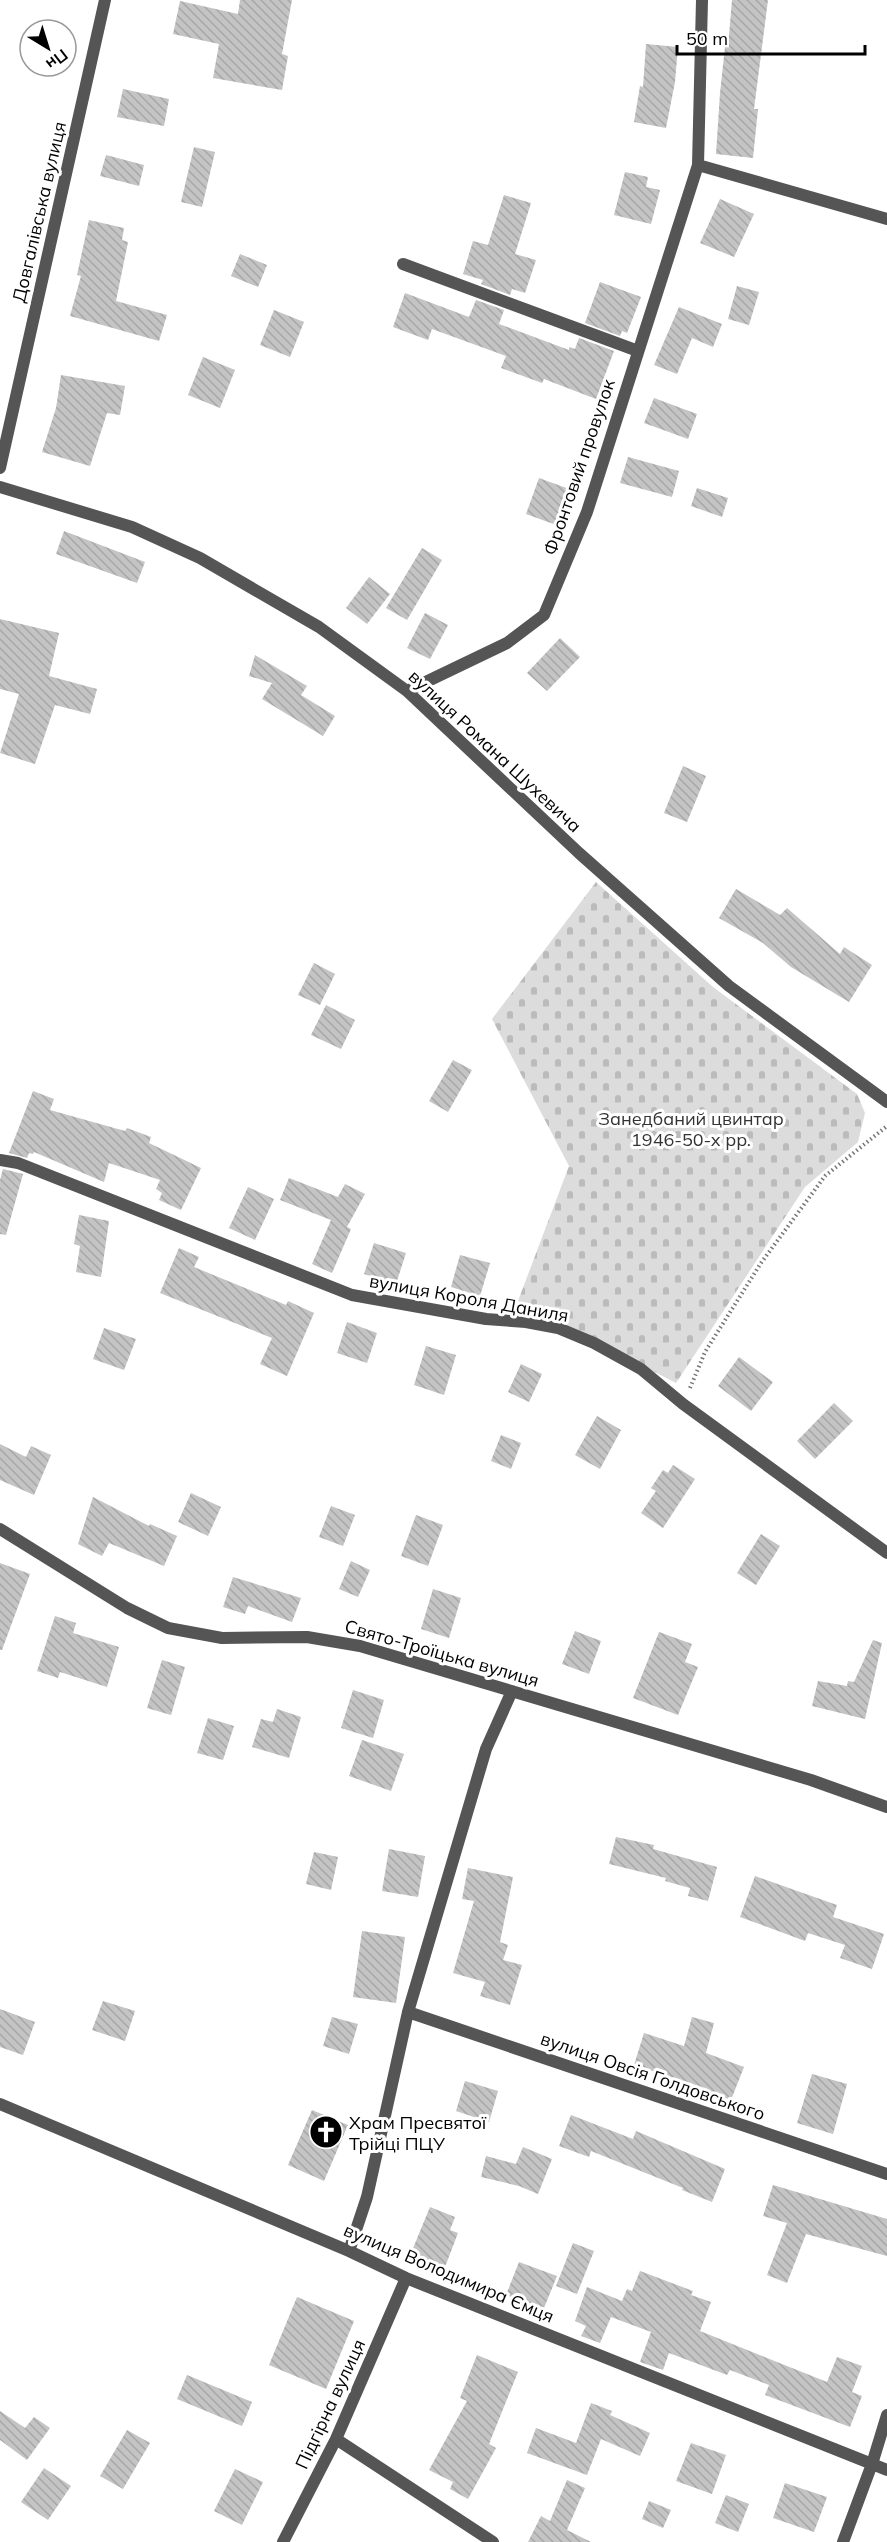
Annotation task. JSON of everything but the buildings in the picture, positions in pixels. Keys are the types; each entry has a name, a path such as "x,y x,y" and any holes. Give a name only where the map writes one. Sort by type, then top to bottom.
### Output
{"street":[{"name":"Довгалівська вулиця","path":"0,468 105,0"},
{"name":"Фронтовий провулок","path":"407,691 507,643 544,615 587,512 698,165 702,0"},
{"path":"698,165 887,219"},
{"path":"403,264 638,351"},
{"name":"вулиця Романа Шухевича","path":"0,487 132,528 200,558 318,627 407,691 579,853 729,986 887,1102"},
{"name":"вулиця Короля Даниля","path":"0,1160 18,1163 352,1295 486,1319 526,1322 558,1329 594,1343 641,1369 683,1404 887,1553"},
{"name":"Свято-Троїцька вулиця","path":"0,1529 127,1608 168,1628 222,1638 307,1637 360,1647 811,1780 887,1807"},
{"path":"349,2251 367,2197 408,2013 486,1749 512,1691"},
{"name":"вулиця Овсія Голдовського","path":"408,2013 887,2174"},
{"name":"вулиця Володимира Ємця","path":"0,2104 349,2251 406,2278 887,2470"},
{"name":"Підгірна вулиця","path":"283,2542 336,2439 406,2278"},
{"path":"843,2542 872,2464 887,2415"},
{"path":"336,2439 493,2542"}],"path":[{"path":"683,1404 705,1352 761,1263 825,1176 887,1126"}],"green space":[{"name":"Занедбаний цвинтар 1946-50-х рр.","path":"596,882 713,987 857,1094 865,1113 858,1142 805,1187 676,1383 518,1301 569,1166 492,1019"}],"place":[{"name":"Храм Пресвятої Трійці ПЦУ","path":"326,2132"}]}
